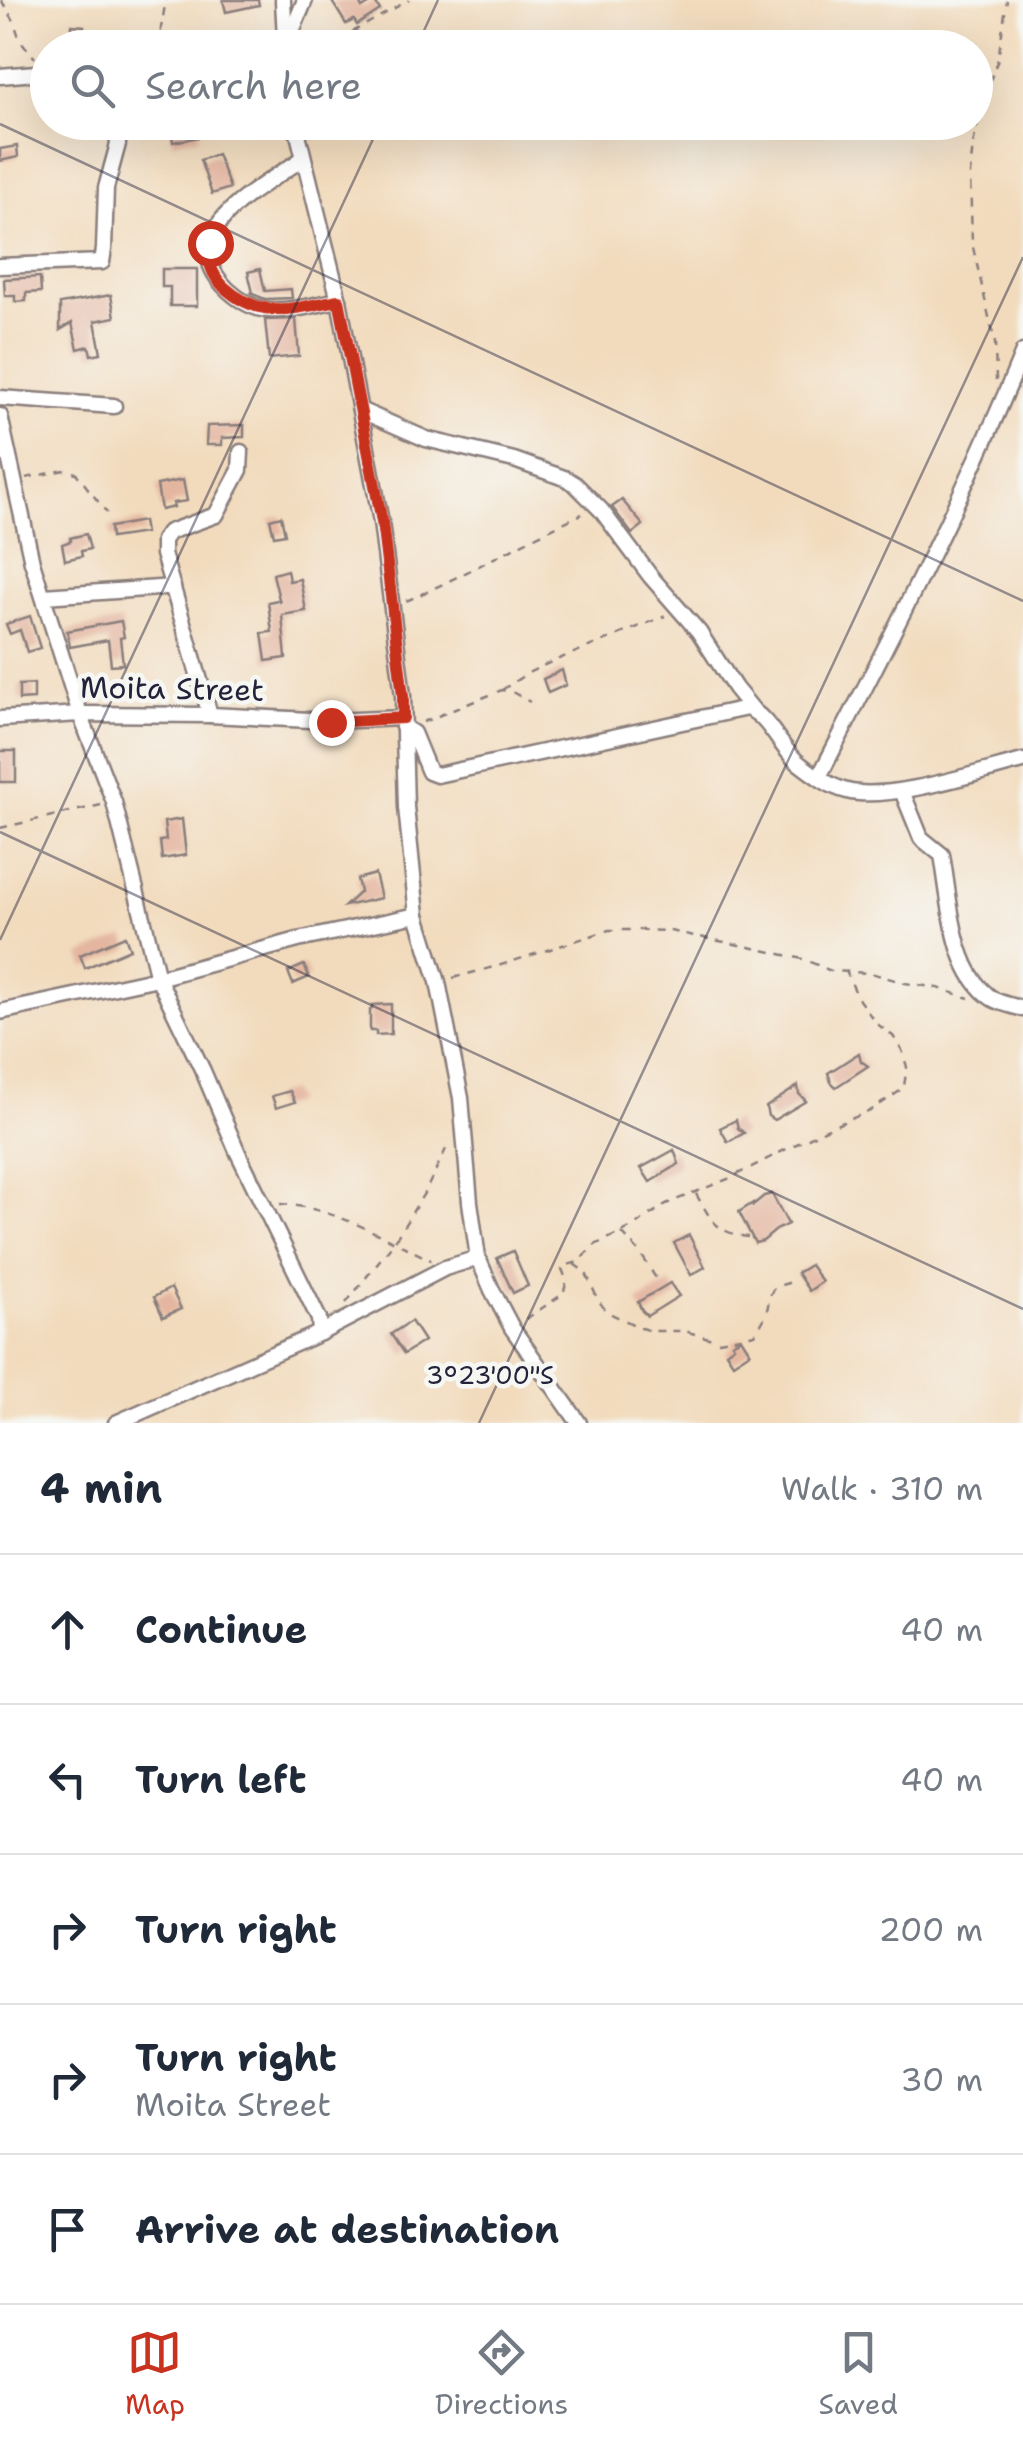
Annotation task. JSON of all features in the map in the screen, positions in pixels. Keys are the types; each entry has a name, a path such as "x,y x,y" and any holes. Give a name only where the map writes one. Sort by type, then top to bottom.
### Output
{"street":[{"path":"283,0 284,30"},
{"path":"292,30 305,0"},
{"path":"0,76 30,73"},
{"path":"0,266 102,262 106,188 118,140"},
{"path":"298,140 339,300 382,522 403,696 406,807 417,914 438,982 462,1098 478,1258 512,1328 579,1423"},
{"path":"302,159 223,218 212,236 208,259 217,279 234,295 259,308 285,310 339,300"},
{"path":"819,777 918,584 1023,352"},
{"path":"0,398 114,406"},
{"path":"362,411 426,439 514,460 566,479 619,532 784,748 832,786 866,794 902,791 1023,761"},
{"path":"0,416 32,562 80,714 114,802 158,978 319,1319 320,1333"},
{"path":"210,714 163,554 166,535 216,515 240,470 241,452"},
{"path":"44,596 173,587"},
{"path":"405,725 429,772 442,774 747,708 753,710"},
{"name":"Moita Street","path":"0,719 80,714 210,714 405,725"},
{"path":"902,791 920,838 942,855 955,932 972,977 995,1000 1023,1009"},
{"path":"0,1012 158,978 298,940 417,914"},
{"path":"116,1423 320,1333 445,1268 478,1258"}],"path":[{"path":"1,0 30,52"},
{"path":"160,30 166,0"},
{"path":"356,30 409,0"},
{"path":"993,72 1007,0"},
{"path":"974,140 972,242 996,343 995,387 1003,401"},
{"path":"15,480 70,470 107,514"},
{"path":"391,608 457,579 597,506"},
{"path":"405,725 502,690 526,674 680,610"},
{"path":"502,690 530,702"},
{"path":"0,828 114,802"},
{"path":"438,982 609,930 670,931 803,958 831,971 871,973 965,998 995,1000"},
{"path":"512,1328 563,1294 567,1281 563,1268 580,1260 595,1245 666,1204 870,1111 900,1091 907,1067 902,1050 858,1000 846,972"},
{"path":"347,1302 394,1242 448,1144"},
{"path":"696,1193 719,1229 748,1237"},
{"path":"262,1203 290,1204 331,1214 445,1268"},
{"path":"622,1232 657,1280"},
{"path":"572,1263 586,1273 602,1307 614,1317 651,1331 685,1331 720,1341 756,1334 766,1314 770,1291 792,1282"}],"building":[{"path":"223,0 258,0 259,5 226,12"},
{"path":"331,0 358,0 362,8 374,1 380,10 357,25 354,20 346,24"},
{"path":"17,146 18,157 0,161 0,149"},
{"path":"217,154 230,188 212,194 200,160"},
{"path":"162,269 197,269 197,306 170,306 170,287 162,287"},
{"path":"260,269 265,291 291,289 292,298 265,299 250,293 248,272"},
{"path":"40,277 41,292 26,293 26,301 15,302 15,296 5,296 4,279"},
{"path":"111,295 115,317 95,321 101,353 91,355 89,346 78,349 72,323 60,330 60,304"},
{"path":"296,319 299,356 269,359 265,320"},
{"path":"244,425 244,437 222,438 222,445 206,445 207,426"},
{"path":"183,480 187,501 161,510 157,485"},
{"path":"622,500 643,525 632,534 612,507"},
{"path":"281,516 285,534 274,536 270,519"},
{"path":"143,521 145,533 111,538 110,527"},
{"path":"86,534 90,549 81,551 82,556 65,560 62,544"},
{"path":"287,570 289,581 300,579 306,611 282,615 286,658 266,661 262,633 272,632 268,602 280,603 273,574"},
{"path":"30,616 40,648 27,652 20,630 10,634 6,624"},
{"path":"121,621 123,664 111,665 108,640 70,647 67,631"},
{"path":"562,670 566,685 548,693 543,679"},
{"path":"34,684 34,699 19,700 19,685"},
{"path":"0,751 16,751 16,782 0,782"},
{"path":"182,819 186,855 162,859 164,822"},
{"path":"375,874 381,898 345,906 360,892 357,879"},
{"path":"125,936 130,949 85,968 80,955"},
{"path":"304,965 309,977 293,984 288,972"},
{"path":"391,1004 391,1034 376,1035 376,1031 370,1031 372,1005"},
{"path":"859,1053 868,1066 836,1087 828,1073"},
{"path":"798,1086 806,1101 774,1120 768,1116 766,1107"},
{"path":"290,1091 295,1102 276,1108 272,1096"},
{"path":"736,1120 744,1133 728,1142 720,1128"},
{"path":"674,1150 679,1164 650,1182 641,1168"},
{"path":"772,1194 788,1224 755,1243 739,1212"},
{"path":"689,1235 705,1267 691,1275 674,1243"},
{"path":"513,1251 528,1286 513,1293 497,1258"},
{"path":"810,1265 822,1282 809,1291 797,1273"},
{"path":"670,1283 679,1296 647,1316 638,1302"},
{"path":"171,1288 181,1309 163,1317 154,1297"},
{"path":"411,1321 424,1341 404,1354 391,1334"},
{"path":"741,1338 750,1352 733,1363 726,1352"}],"route":[{"path":"210,243 210,268 217,279 250,306 285,310 339,300 382,522 403,718 331,722"}]}
